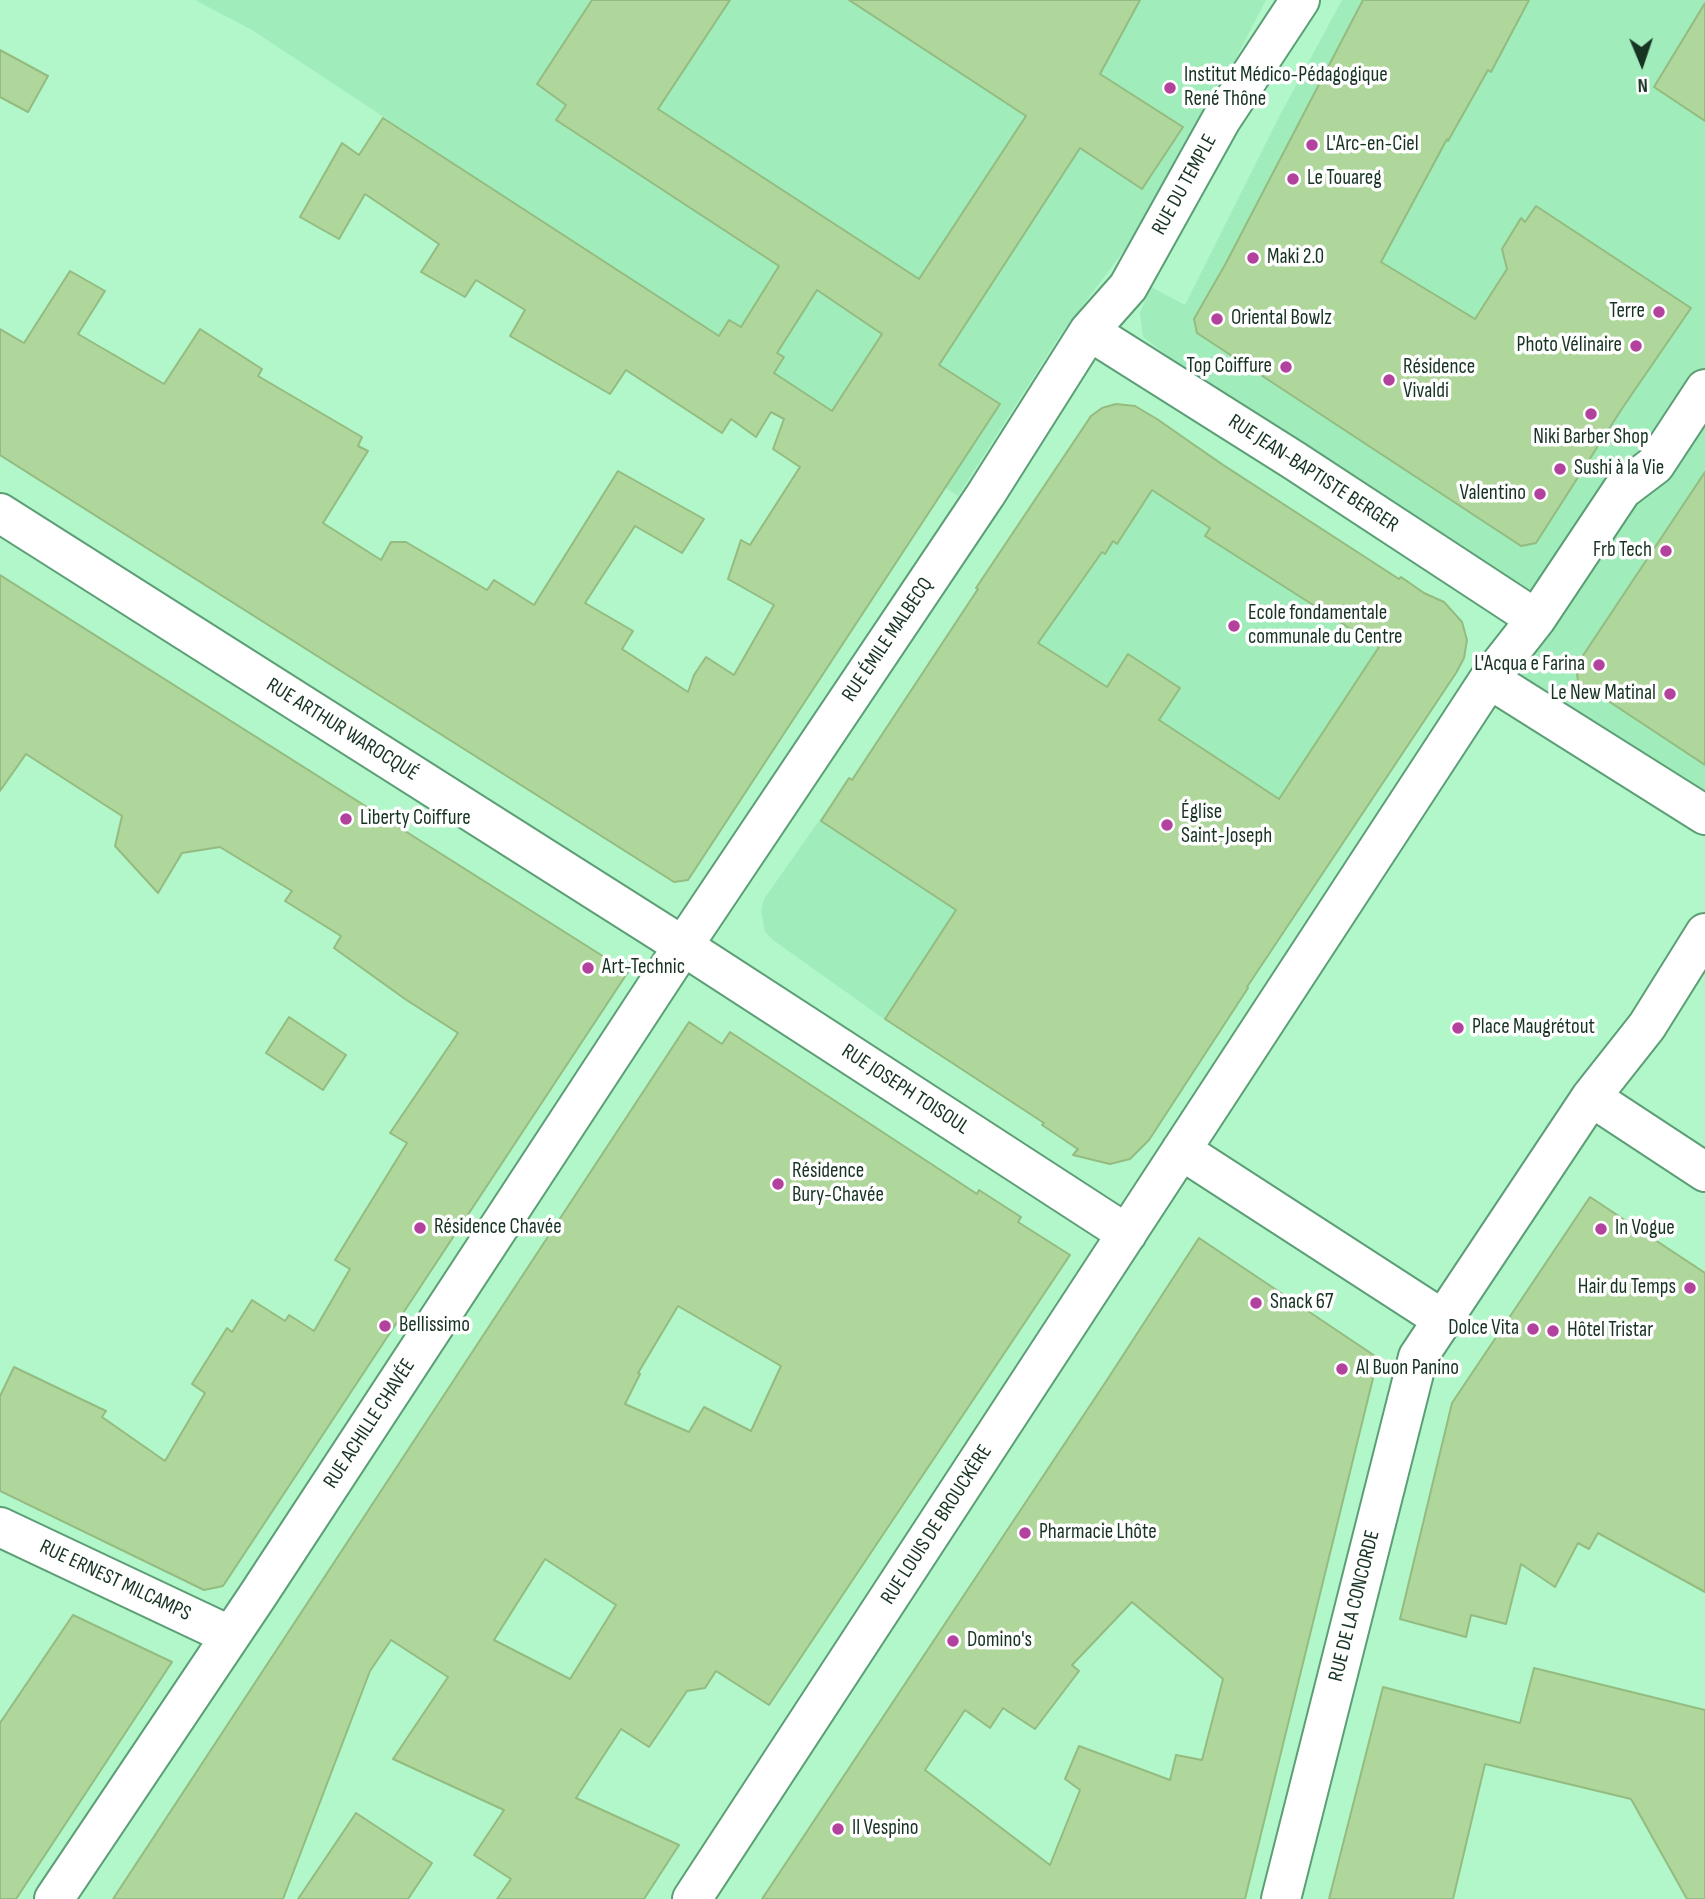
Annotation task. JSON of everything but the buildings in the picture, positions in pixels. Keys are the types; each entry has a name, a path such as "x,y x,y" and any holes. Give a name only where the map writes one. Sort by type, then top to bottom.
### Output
{"street":[{"name":"RUE DU TEMPLE","path":"1089,331 1128,287 1222,120 1300,0"},
{"name":"RUE JEAN-BAPTISTE BERGER","path":"1089,331 1295,461 1536,619"},
{"name":"RUE ÉMILE MALBECQ","path":"683,946 986,494 1089,331"},
{"path":"1705,389 1655,465 1622,490 1536,619 1489,679 1181,1150 1442,1319 1591,1097 1647,1026 1705,933"},
{"name":"RUE ARTHUR WAROCQUÉ","path":"0,513 683,946"},
{"path":"1489,679 1705,815"},
{"name":"RUE JOSEPH TOISOUL","path":"683,946 1127,1234"},
{"name":"RUE ACHILLE CHAVÉE","path":"54,1899 258,1595 683,946"},
{"path":"1591,1097 1705,1172"},
{"name":"RUE LOUIS DE BROUCKÈRE","path":"692,1899 1181,1150"},
{"name":"RUE DE LA CONCORDE","path":"1281,1899 1418,1357 1442,1319"},
{"name":"RUE ERNEST MILCAMPS","path":"0,1527 229,1635"}],"shaded area":[{"path":"195,0 1266,0 1176,174 1126,248 1059,337 958,496 252,30"},
{"path":"1342,0 1705,0 1705,800 1521,679 1535,597 1207,386 1143,337 1140,313 1151,287 1185,305 1280,115"},
{"name":"Ecole fondamentale communale du Centre","path":"1128,404 1149,414 1399,579 1401,577 1437,601 1438,599 1444,602 1462,622 1467,640 1464,658 1343,842 1159,720 1180,687 1129,654 1107,687 1053,694 1003,606 976,588 1091,416 1102,408"},
{"path":"849,778 939,837 1260,967 1149,1140 1130,1159 1110,1164 1086,1157 1042,1125 1043,1123 884,1019 765,932 761,910 764,899"}],"place":[{"name":"Institut Médico-Pédagogique René Thône","path":"1170,88"},
{"name":"L'Arc-en-Ciel","path":"1312,145"},
{"name":"Le Touareg","path":"1293,179"},
{"name":"Maki 2.0","path":"1253,258"},
{"name":"Terre","path":"1659,312"},
{"name":"Oriental Bowlz","path":"1217,319"},
{"name":"Photo Vélinaire","path":"1636,346"},
{"name":"Top Coiffure","path":"1286,367"},
{"name":"Résidence Vivaldi","path":"1389,380"},
{"name":"Niki Barber Shop","path":"1591,414"},
{"name":"Sushi à la Vie","path":"1560,469"},
{"name":"Valentino","path":"1540,494"},
{"name":"Frb Tech","path":"1666,551"},
{"name":"Ecole fondamentale communale du Centre","path":"1234,626"},
{"name":"L'Acqua e Farina","path":"1599,665"},
{"name":"Le New Matinal","path":"1670,694"},
{"name":"Liberty Coiffure","path":"346,819"},
{"name":"Église Saint-Joseph","path":"1167,825"},
{"name":"Art-Technic","path":"588,968"},
{"name":"Place Maugrétout","path":"1458,1028"},
{"name":"Résidence Bury-Chavée","path":"778,1184"},
{"name":"Résidence Chavée","path":"420,1228"},
{"name":"In Vogue","path":"1601,1229"},
{"name":"Hair du Temps","path":"1690,1288"},
{"name":"Snack 67","path":"1256,1303"},
{"name":"Bellissimo","path":"385,1326"},
{"name":"Dolce Vita","path":"1533,1329"},
{"name":"Hôtel Tristar","path":"1553,1331"},
{"name":"Al Buon Panino","path":"1342,1369"},
{"name":"Pharmacie Lhôte","path":"1025,1533"},
{"name":"Domino's","path":"953,1641"},
{"name":"Il Vespino","path":"838,1829"}]}
